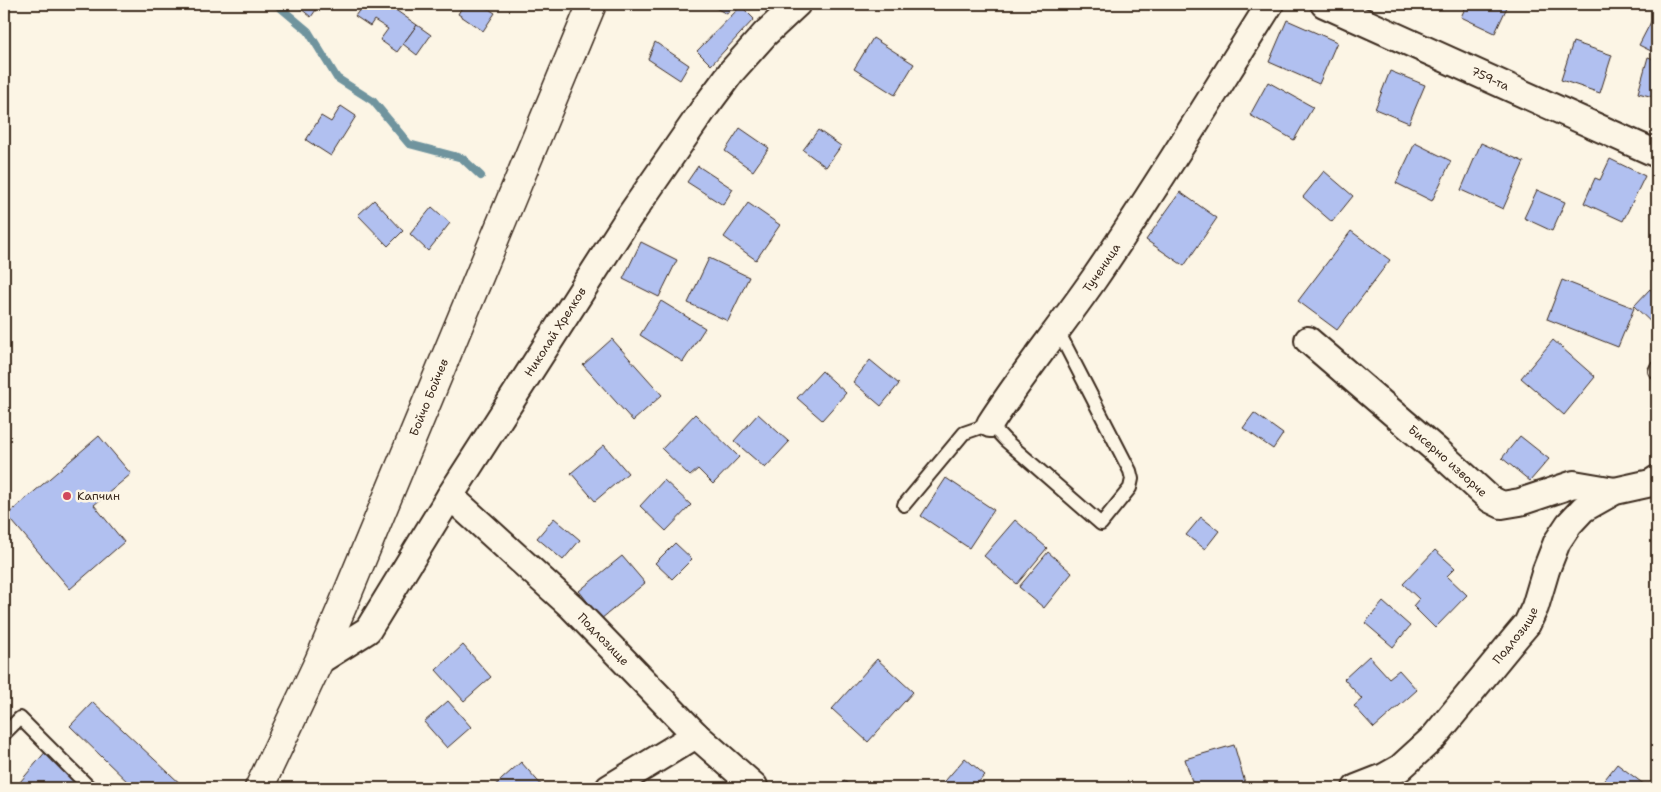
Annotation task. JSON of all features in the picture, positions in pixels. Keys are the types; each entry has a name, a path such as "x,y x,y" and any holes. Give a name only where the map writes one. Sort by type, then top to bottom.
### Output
{"highway":[{"name":"Бойчо Бойчев","path":"259,788 319,661 592,4"}],"street":[{"name":"Николай Хрелков","path":"319,661 368,630 450,496 629,217 732,71 765,34 797,4"},
{"name":"Тученица","path":"990,424 1094,279 1270,4"},
{"name":"759-та","path":"1324,4 1657,154"},
{"name":"Бисерно изворче","path":"1308,340 1442,455 1490,499 1502,505 1520,502 1574,484 1615,491"},
{"name":"Подлозище","path":"1356,788 1384,777 1400,768 1434,737 1526,624 1535,607 1557,542 1569,524 1583,509 1615,491 1651,483 1657,479"},
{"name":"Подлозище","path":"450,496 572,607 696,735 754,786"},
{"path":"609,788 696,735"}],"lane":[{"path":"904,505 964,433 990,424 1005,440 1101,524 1130,488 1132,479 1130,471 1057,329"},
{"path":"4,734 20,718 90,788"}],"building":[{"path":"295,4 320,4 311,17"},
{"path":"364,4 387,4 417,25 397,52 380,40 388,29 374,20 370,26 355,16"},
{"path":"464,4 481,4 495,13 483,31 458,14"},
{"path":"708,4 733,4 727,14"},
{"path":"1467,4 1508,5 1495,33 1461,17"},
{"path":"741,6 754,19 711,65 697,51"},
{"path":"1653,18 1657,21 1657,40 1651,51 1639,45"},
{"path":"1287,20 1337,42 1319,84 1269,62"},
{"path":"417,25 431,35 417,55 403,44"},
{"path":"873,38 914,64 895,95 854,69"},
{"path":"655,42 689,65 680,80 648,59"},
{"path":"1573,42 1612,55 1600,93 1561,80"},
{"path":"1648,57 1657,60 1657,98 1638,93"},
{"path":"1390,71 1425,85 1409,123 1375,109"},
{"path":"1268,82 1313,107 1294,140 1250,115"},
{"path":"341,106 356,116 331,156 306,140 321,116 331,122"},
{"path":"740,128 769,148 753,171 725,151"},
{"path":"818,130 841,146 826,167 803,150"},
{"path":"1415,143 1451,161 1432,201 1396,183"},
{"path":"1481,143 1524,162 1503,209 1461,190"},
{"path":"1610,159 1645,176 1623,221 1584,203 1595,178 1600,180"},
{"path":"698,166 733,189 723,205 687,182"},
{"path":"1324,171 1353,196 1332,222 1303,197"},
{"path":"1537,190 1565,202 1552,231 1524,218"},
{"path":"1180,192 1217,218 1184,266 1146,240"},
{"path":"374,200 403,231 388,246 358,215"},
{"path":"748,203 780,225 756,260 724,237"},
{"path":"432,207 450,223 428,251 410,234"},
{"path":"1351,231 1390,260 1337,330 1298,301"},
{"path":"641,242 677,260 659,297 623,279"},
{"path":"709,258 749,277 728,321 688,303"},
{"path":"1562,280 1634,308 1618,347 1547,319"},
{"path":"1650,289 1657,297 1657,328 1634,306"},
{"path":"661,301 705,328 683,362 640,335"},
{"path":"612,339 662,395 633,421 583,365"},
{"path":"1553,340 1595,377 1564,415 1521,378"},
{"path":"870,360 899,384 881,406 853,382"},
{"path":"822,371 846,393 822,420 797,398"},
{"path":"1254,413 1283,434 1273,449 1243,428"},
{"path":"695,414 739,457 713,484 698,469 690,476 662,449"},
{"path":"758,414 789,442 765,468 734,441"},
{"path":"99,436 131,474 94,505 124,542 70,589 7,515"},
{"path":"1520,436 1549,459 1530,481 1502,458"},
{"path":"604,445 628,473 595,501 571,473"},
{"path":"946,478 994,510 969,548 921,516"},
{"path":"664,480 691,505 666,531 640,506"},
{"path":"1201,517 1219,531 1205,549 1186,535"},
{"path":"554,518 580,540 563,560 537,538"},
{"path":"1015,520 1047,548 1017,584 984,556"},
{"path":"675,543 692,559 672,579 655,563"},
{"path":"1435,550 1455,568 1447,576 1467,595 1435,628 1413,606 1419,599 1403,584"},
{"path":"1048,552 1072,573 1044,608 1019,587"},
{"path":"622,556 645,583 601,619 579,591"},
{"path":"1383,602 1410,626 1393,647 1365,623"},
{"path":"463,645 491,677 464,701 436,670"},
{"path":"1369,656 1389,678 1399,670 1417,690 1374,728 1354,706 1362,699 1344,679"},
{"path":"877,659 913,692 868,742 832,709"},
{"path":"448,701 471,727 447,748 424,722"},
{"path":"93,702 185,788 134,788 70,726"},
{"path":"1234,745 1246,786 1239,788 1194,788 1185,759"},
{"path":"47,750 84,788 15,788"},
{"path":"965,758 985,775 973,788 939,788"},
{"path":"521,762 544,788 492,788"},
{"path":"1617,764 1649,788 1598,788"},
{"path":"844,781 854,788 839,788"}],"waterway":[{"path":"276,4 308,31 337,78 373,101 409,144 462,158 481,176"}],"place":[{"name":"Капчин","path":"67,496"}]}
